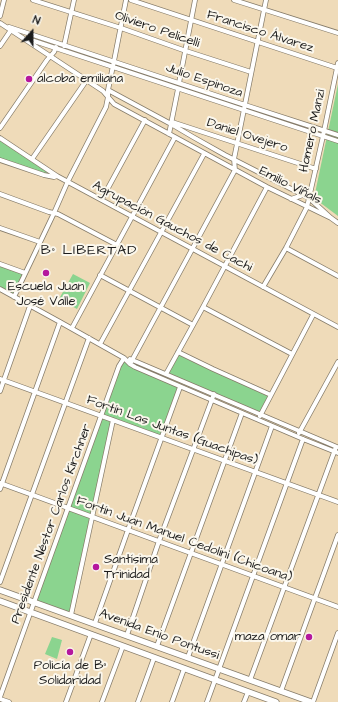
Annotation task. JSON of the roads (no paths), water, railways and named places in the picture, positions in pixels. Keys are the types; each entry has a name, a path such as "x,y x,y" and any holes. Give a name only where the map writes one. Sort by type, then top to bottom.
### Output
{"main road":[{"name":"Avenida Enio Pontussi","path":"0,590 312,702"},
{"name":"Avenida Enio Pontussi","path":"0,601 276,702"}],"street":[{"path":"0,16 4,0"},
{"name":"Oliviero Pelicelli","path":"33,0 251,72"},
{"path":"62,50 74,0"},
{"path":"14,297 68,182 106,107 126,0"},
{"name":"Francisco Álvarez","path":"131,0 258,42 338,65"},
{"path":"179,83 195,0"},
{"path":"234,0 338,33"},
{"path":"130,364 235,170 234,159 266,0"},
{"path":"2,24 22,37"},
{"name":"Julio Espinoza","path":"2,24 338,135"},
{"path":"0,46 11,30"},
{"name":"Julio Espinoza","path":"22,37 338,141"},
{"name":"Emilio Viñals","path":"22,37 103,91 114,104 204,154 331,218"},
{"path":"0,128 49,56 54,52 58,43"},
{"name":"Homero Manzi","path":"264,287 307,207 338,65"},
{"path":"32,159 86,80"},
{"path":"169,134 178,89"},
{"name":"Emilio Viñals","path":"108,90 172,123 193,137 309,198 331,218"},
{"path":"102,200 145,120"},
{"name":"Daniel Ovejero","path":"172,123 316,169"},
{"path":"72,328 175,137"},
{"name":"Agrupación Gauchos de Cachi","path":"0,138 57,176 264,287 313,315 338,327"},
{"path":"100,344 204,154"},
{"path":"0,160 44,175 54,177 57,176"},
{"path":"262,184 266,176"},
{"path":"166,374 267,187"},
{"path":"0,194 58,214 117,245"},
{"path":"291,199 303,195"},
{"path":"331,218 338,223"},
{"path":"0,228 40,242"},
{"path":"286,248 338,276"},
{"path":"0,264 25,273"},
{"path":"100,276 193,325"},
{"path":"0,290 72,328 124,358 130,364 303,440 337,450"},
{"path":"0,391 2,379 30,306"},
{"path":"203,307 292,354"},
{"path":"258,420 313,315"},
{"path":"0,489 60,322"},
{"path":"0,582 89,338"},
{"path":"178,352 271,394"},
{"path":"124,358 132,359 214,394 337,450"},
{"name":"Presidente Néstor Carlos Kirchner","path":"0,698 119,366 124,358"},
{"path":"298,437 338,362"},
{"name":"Fortín Las Juntas (Guachipas)","path":"2,379 338,502"},
{"path":"95,624 180,387"},
{"path":"127,635 159,542 214,394"},
{"path":"157,646 242,413"},
{"path":"71,615 113,420"},
{"path":"188,657 272,426"},
{"path":"207,702 303,440"},
{"path":"250,680 318,495 337,450"},
{"name":"Fortín Juan Manuel Cedolini (Chicoana)","path":"1,484 338,607"},
{"path":"281,691 338,535"},
{"path":"312,702 338,633"},
{"path":"66,702 91,634"},
{"path":"102,702 122,646"},
{"path":"138,702 154,658"},
{"path":"172,702 184,669"},
{"path":"244,702 248,692"},
{"path":"0,698 9,702"}],"place":[{"name":"alcoba emiliana","path":"29,79"},
{"name":"Escuela Juan José Valle","path":"46,273"},
{"name":"Santísima Trinidad","path":"96,567"},
{"name":"maza omar","path":"309,637"},
{"name":"Policía de B° Solidaridad","path":"70,652"}],"district":[{"name":"B° LIBERTAD","path":"89,251"}]}
